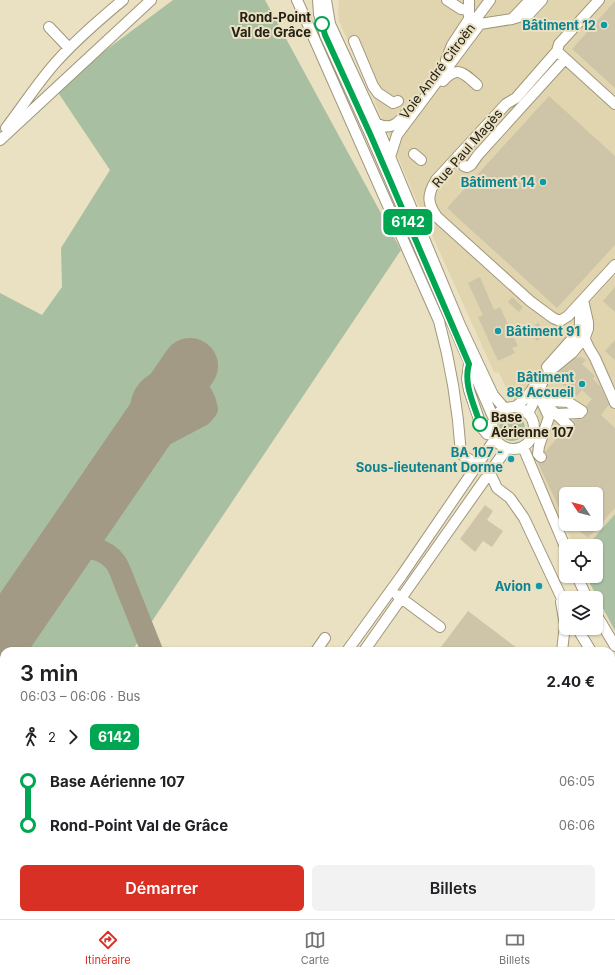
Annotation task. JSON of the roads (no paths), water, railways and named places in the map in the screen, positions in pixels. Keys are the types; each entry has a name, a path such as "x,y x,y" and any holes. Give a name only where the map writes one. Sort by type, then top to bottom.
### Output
{"street":[{"path":"0,136 43,76 69,48 123,0"},
{"path":"0,140 151,0"},
{"path":"297,0 439,321 447,350 459,417 461,454 490,474 497,488 510,498 524,518 559,594"},
{"path":"318,0 319,14 325,35 378,129"},
{"path":"326,0 330,24 494,385 509,408"},
{"path":"331,0 336,27 378,129 469,364 494,419"},
{"path":"447,62 452,45 469,19 469,5 461,9 448,0"},
{"name":"Voie André Citroën","path":"378,129 393,126 400,121 447,62 490,0"},
{"path":"512,19 530,0"},
{"path":"390,154 400,132 447,62 480,24 512,19 529,14 542,0"},
{"path":"599,0 559,44 557,52 615,104"},
{"path":"50,27 69,48"},
{"path":"354,41 373,86 378,93 393,103 398,101"},
{"name":"Rue Paul Magès","path":"557,52 516,98 506,104 436,180 430,189 429,196 432,210 437,216 530,301 553,318 560,321 568,316 582,300"},
{"path":"464,166 467,167 471,165 565,59"},
{"path":"378,129 400,132 414,120 450,73 458,71 480,84 462,65 447,62"},
{"path":"614,397 582,334 580,312 582,300 615,264"},
{"path":"528,414 536,398 538,380 546,369 582,334"},
{"path":"469,364 467,371 469,390 482,428 487,434 494,437 502,446 507,448 517,448 523,446 531,438 533,424 528,414 521,409 509,408"},
{"path":"536,398 569,426"},
{"path":"536,398 549,417 539,446 538,454 541,458"},
{"path":"353,647 477,465 494,437 492,426 496,415 509,408 536,398 568,402 581,412 556,414"},
{"path":"523,446 562,539"},
{"path":"367,647 507,448"},
{"path":"390,591 440,627"},
{"path":"603,626 615,646"},
{"path":"562,647 564,635"},
{"path":"581,635 589,647"},
{"path":"319,647 325,638"}],"place":[{"name":"Rond-Point Val de Grâce","path":"322,24"},
{"name":"Bâtiment 12","path":"604,25"},
{"name":"Bâtiment 14","path":"543,182"},
{"name":"Bâtiment 91","path":"498,331"},
{"name":"Bâtiment 88 Accueil","path":"582,384"},
{"name":"Base Aérienne 107","path":"480,424"},
{"name":"BA 107 - Sous-lieutenant Dorme","path":"511,459"},
{"name":"Avion","path":"539,586"}]}
